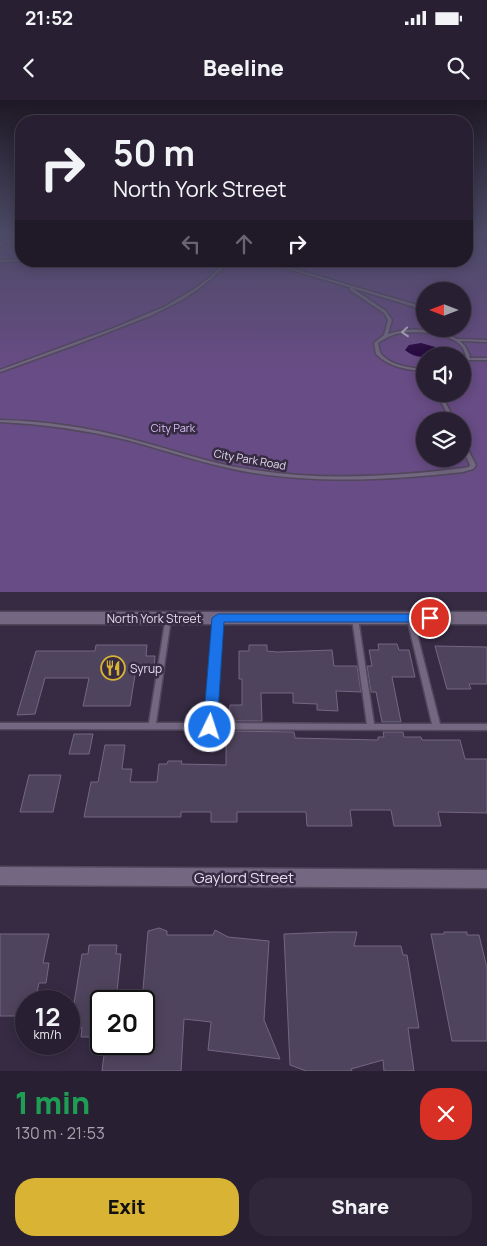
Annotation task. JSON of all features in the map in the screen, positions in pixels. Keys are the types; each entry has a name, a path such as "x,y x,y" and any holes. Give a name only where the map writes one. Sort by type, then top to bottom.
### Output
{"main road":[{"name":"North York Street","path":"0,618 487,618"}],"street":[{"name":"Gaylord Street","path":"0,876 487,879"}],"lane":[{"path":"0,371 157,313 184,299 210,279"},
{"path":"324,279 416,306"},
{"path":"346,286 386,312 390,320 386,336"},
{"path":"416,331 398,332 386,336 378,340 375,347 381,357 399,366 416,369"},
{"path":"449,338 455,340 487,341"},
{"path":"455,340 464,347"},
{"path":"471,359 487,359"},
{"name":"City Park Road","path":"0,421 74,429 119,438 218,465 280,476 359,478 463,470 471,468 473,465 471,461"},
{"path":"152,727 168,618"},
{"path":"210,727 218,618"},
{"path":"354,618 371,727"},
{"path":"410,618 437,727"},
{"path":"0,726 487,727"}],"green space":[{"name":"City Park","path":"0,279 487,279 487,592 0,592"}],"shaded area":[{"path":"421,343 435,347 416,347 416,356 405,350 409,345"}],"building":[{"path":"378,644 397,644 399,650 409,650 415,677 392,677 401,722 382,722 376,692 371,692 367,666 372,666 369,650 379,650"},
{"path":"96,645 147,645 146,656 155,656 154,669 136,669 130,706 83,706 89,678 45,678 35,714 17,715 36,651 95,651"},
{"path":"249,645 267,645 267,651 277,652 332,650 334,666 357,666 361,692 336,691 338,711 317,710 317,704 293,703 293,693 261,693 262,721 229,721 230,705 242,705 242,679 239,679 239,651 249,651"},
{"path":"435,646 487,647 487,684 469,684 471,689 447,689"},
{"path":"229,731 294,732 295,738 378,740 378,737 384,737 383,732 403,732 404,737 421,737 422,740 460,740 465,759 487,759 487,813 438,812 441,826 394,826 391,810 350,810 352,826 307,826 306,812 237,812 237,822 211,822 211,812 181,812 181,817 84,817 91,782 98,782 105,745 125,745 122,769 132,769 130,782 157,782 159,764 167,764 168,761 182,761 181,764 226,765 226,734 229,734"},
{"path":"74,734 93,734 89,754 69,754"},
{"path":"29,775 61,775 53,812 20,812"},
{"path":"159,928 167,931 167,935 213,935 215,930 228,937 269,941 264,1020 280,1059 208,1050 211,1022 184,1019 181,1071 102,1071 104,1055 155,1055 155,990 143,990 148,931"},
{"path":"357,932 354,946 401,946 403,955 407,955 419,1028 408,1028 414,1071 384,1071 383,1060 351,1069 352,1071 306,1071 290,1065 284,934"},
{"path":"444,932 467,932 467,935 479,935 487,968 487,1041 452,1041 431,934 444,934"},
{"path":"0,934 49,934 43,963 49,963 46,983 39,983 37,990 15,990 15,1016 0,1016"},
{"path":"89,945 117,945 116,954 121,954 117,990 90,990 90,1037 81,1037 80,990 76,990 82,954 88,954"}],"place":[{"name":"Syrup","path":"113,668"}],"route":[{"path":"210,727 218,618 430,618"}]}
